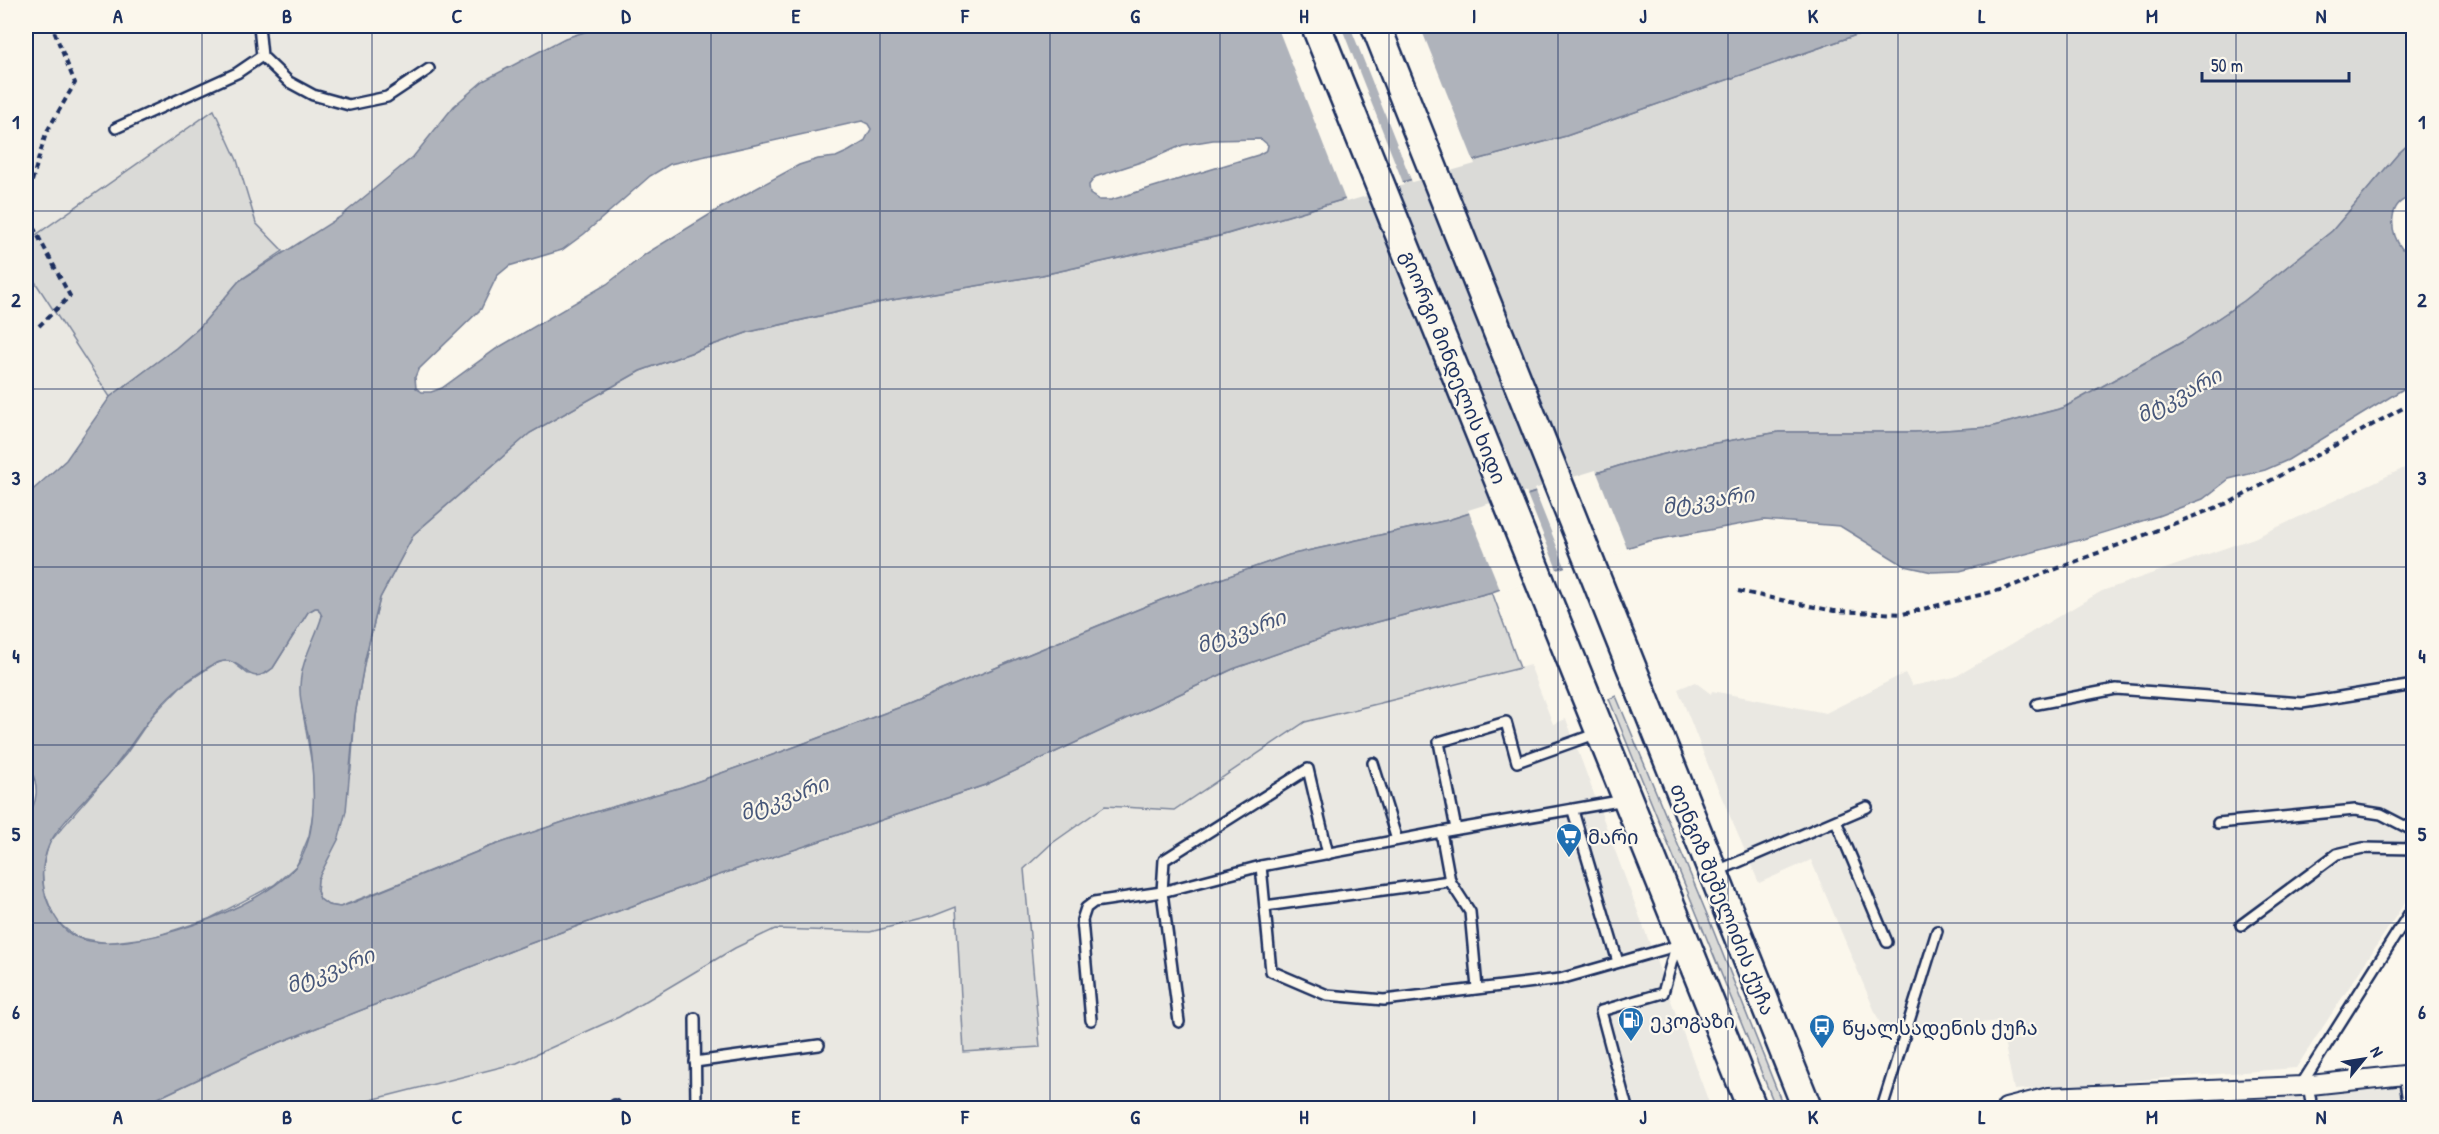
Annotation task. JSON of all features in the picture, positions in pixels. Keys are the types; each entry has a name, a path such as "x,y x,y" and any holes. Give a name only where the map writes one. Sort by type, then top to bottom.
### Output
{"main road":[{"name":"გიორგი მინდელის ხიდი","path":"1316,26 1596,720"},
{"name":"თენგიზ შეშელიძის ქუჩა","path":"1376,26 1807,1108"},
{"path":"1596,720 1681,945 1752,1108"}],"street":[{"path":"2006,1108 2049,1097 2304,1085 2409,1075"}],"lane":[{"path":"259,26 262,56 289,82 312,95 349,105 387,98 429,69"},
{"path":"116,128 237,73 262,56"},
{"path":"2037,704 2116,689 2302,703 2414,685"},
{"path":"1456,829 1439,742 1506,722 1517,762 1596,720"},
{"path":"1373,763 1397,840"},
{"path":"1179,1022 1162,892 1164,860 1308,769 1328,854"},
{"path":"1091,1020 1082,920 1086,908 1094,903 1162,892 1261,866 1456,829 1628,800"},
{"path":"1713,873 1867,807"},
{"path":"1573,810 1618,962"},
{"path":"2218,824 2355,810 2381,814 2414,831"},
{"path":"1836,821 1887,942"},
{"path":"1441,832 1450,880 1470,912 1477,988"},
{"path":"2241,925 2337,854 2363,848 2414,849"},
{"path":"1261,866 1271,971 1327,995 1384,1000 1560,979 1681,945"},
{"path":"1265,906 1450,880"},
{"path":"2312,1108 2304,1085 2414,906"},
{"path":"1882,1108 1937,931"},
{"path":"1628,1108 1601,1011 1663,993 1681,945"},
{"path":"695,1018 696,1108"},
{"path":"696,1062 819,1045"},
{"path":"2409,1075 2409,1108"},
{"path":"1445,1106 1459,1108"}],"path":[{"path":"39,326 70,296 30,221 30,188 46,133 75,83 52,26"},
{"path":"1738,591 1834,611 1903,614 2004,589 2233,501 2414,402"}],"shaded area":[{"path":"26,26 604,26 565,38 483,81 413,157 340,217 314,235 283,251 256,223 237,160 214,110 26,242"},
{"path":"1882,26 2413,26 2413,140 2398,154 2332,231 2244,301 2184,341 2063,408 1990,427 1915,432 1779,432 1693,447 1628,463 1448,520 1289,555 1161,600 898,708 781,752 682,787 578,817 489,847 340,907 328,905 320,899 317,891 318,878 325,862 351,769 355,715 365,659 380,598 414,534 530,433 640,371 749,332 886,301 1042,275 1224,235 1480,159 1566,136"},
{"path":"214,110 237,160 256,223 283,251 239,281 200,327 176,348 110,397 26,268 26,242"},
{"path":"26,268 110,397 66,460 26,496"},
{"path":"2413,464 2413,890 2296,1068 2014,1090 2000,1021 1884,1033 1811,860 1759,883 1678,689 1695,682 1711,694 1712,691 1826,713 1905,673 1912,686 1955,677 2102,591 2254,538"},
{"path":"1492,592 1520,668 1305,722 1174,810 1105,806 1051,844 1024,869 1040,1047 964,1052 956,907 933,916 870,932 775,929 735,948 619,1017 517,1063 345,1108 137,1108 258,1051 526,945 681,888 985,785 1233,669 1339,632"},
{"path":"318,608 322,616 302,707 313,771 314,807 309,836 297,865 274,885 209,919 153,937 106,943 76,937 55,920 44,891 42,870 49,843 126,754 152,716 180,687 223,661 231,661 248,674 265,674 273,668 308,612"},
{"path":"1530,665 1553,724 1566,719 1711,1108 345,1108 517,1063 618,1017 735,948 775,929 870,932 933,916 956,906 964,1052 1040,1047 1024,868 1051,844 1105,806 1174,810 1305,722"},
{"path":"1616,696 1784,1108 1776,1108 1609,699"},
{"path":"2413,1085 2413,1108 2103,1108 2140,1103"}],"water":[{"name":"მტკვარი","path":"604,26 1882,26 1566,136 1223,235 1042,275 886,301 749,332 640,371 530,433 414,534 380,598 365,659 355,715 346,811 339,838 318,879 317,891 320,899 328,905 340,907 352,903 489,847 578,817 682,787 781,752 898,708 1161,600 1289,555 1448,520 1628,463 1693,447 1779,432 1915,432 1990,427 2063,408 2184,341 2244,301 2332,231 2398,154 2413,140 2413,197 2398,204 2393,226 2402,249 2413,249 2413,383 2288,460 2265,470 2229,479 2203,499 2158,516 2083,539 1960,571 1932,572 1905,566 1840,526 1764,520 1649,541 1563,567 1492,592 1339,632 1233,669 985,785 681,888 526,945 258,1051 137,1108 26,1108 26,816 35,800 36,787 31,769 26,767 26,496 66,460 110,397 176,348 200,327 239,281 340,217 413,157 454,106 483,81 565,38","holes":["862,121 871,129 864,142 849,151 836,157 818,159 799,165 722,207 647,253 607,284 496,349 442,388 431,392 422,392 416,388 415,377 418,370 481,309 497,276 509,266 562,250 584,234 650,176 670,164","1261,139 1268,145 1267,150 1258,155 1111,200 1099,200 1090,194 1089,185 1095,177 1153,158 1183,145 1213,140","318,608 322,616 306,659 300,686 310,750 313,803 309,838 296,866 279,882 255,897 193,925 127,941 98,942 71,934 59,923 45,896 43,866 53,837 108,775 170,695 204,670 224,661 236,664 249,674 258,676 265,673 273,668 308,612"]}],"pier":[{"path":"1277,26 1341,26 1404,185 1346,202"},
{"path":"1350,26 1420,26 1475,164 1412,182"},
{"path":"1596,470 1628,551 1566,569 1534,489"},
{"path":"1526,492 1558,572 1501,592 1468,510"}],"place":[{"name":"მარი","path":"1569,859"},
{"name":"ეკოგაზი","path":"1631,1043"},
{"name":"წყალსადენის ქუჩა","path":"1822,1050"}]}
